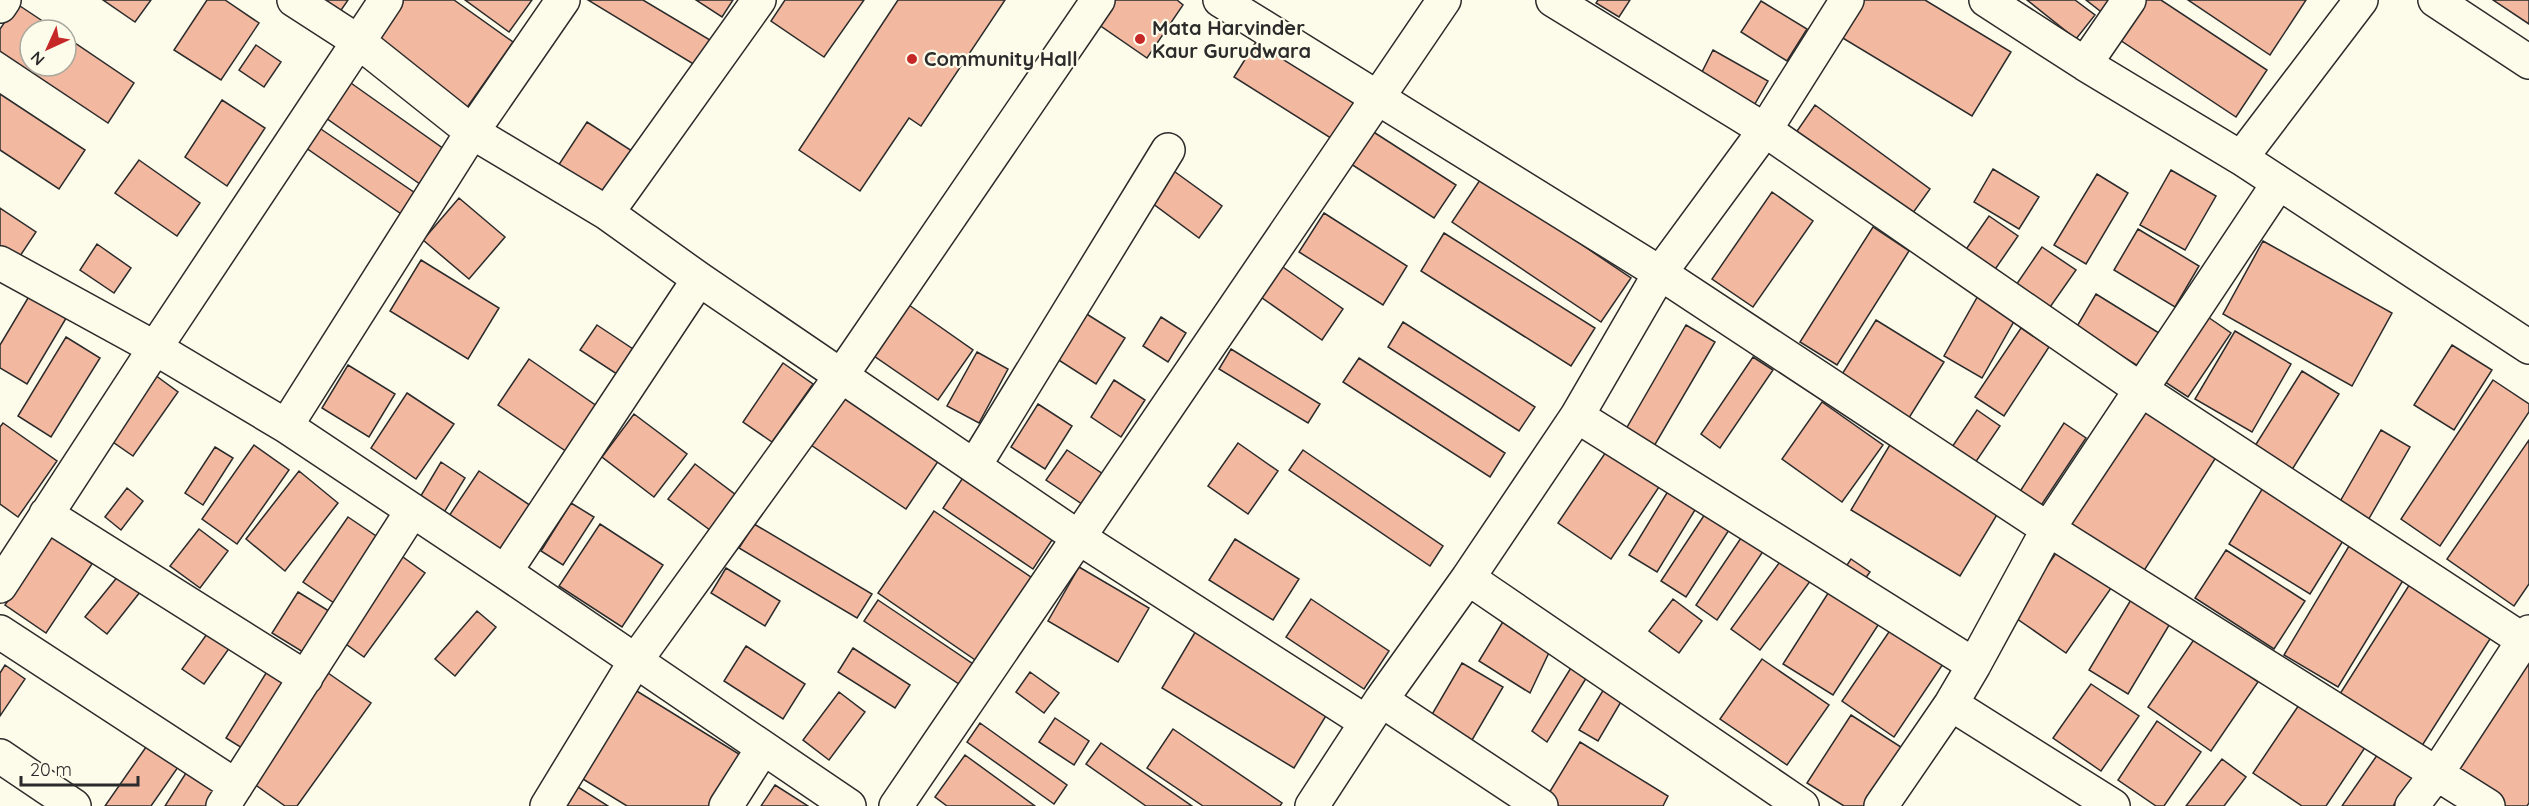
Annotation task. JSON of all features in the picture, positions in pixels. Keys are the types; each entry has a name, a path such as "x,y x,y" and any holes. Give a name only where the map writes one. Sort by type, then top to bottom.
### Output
{"street":[{"path":"0,6 4,0"},
{"path":"294,0 359,42 472,132 607,213 699,279 1078,537 1541,806"},
{"path":"0,586 11,543 46,514 386,0"},
{"path":"286,426 472,132 563,0"},
{"path":"607,213 759,0"},
{"path":"547,806 636,660 841,376 1098,0"},
{"path":"1220,0 1660,273 2048,529 2488,806"},
{"path":"896,806 1444,0"},
{"path":"1553,0 1765,130 2140,389 2527,639 2437,773 2412,806"},
{"path":"1312,806 1374,711 1468,578 1577,416 1660,273 1765,130 1847,0"},
{"path":"1986,0 2085,64 2241,158 2529,346"},
{"path":"2085,64 2128,0"},
{"path":"2241,158 2361,0"},
{"path":"2435,0 2529,62"},
{"path":"975,465 1168,150"},
{"path":"1881,806 1951,704 2048,529 2278,184"},
{"path":"0,263 155,348 286,426 506,572 849,806"},
{"path":"506,572 699,279"},
{"path":"1577,416 1974,665"},
{"path":"0,632 229,796 412,511"},
{"path":"46,514 306,678"},
{"path":"1468,578 1803,806"},
{"path":"1951,704 2113,806"},
{"path":"726,806 763,747"},
{"path":"0,756 74,806"}],"building":[{"path":"103,0 151,0 135,22"},
{"path":"207,0 225,0 259,23 221,80 174,50"},
{"path":"309,0 348,0 335,19"},
{"path":"395,0 454,0 513,42 466,109 367,40"},
{"path":"465,0 532,0 509,32"},
{"path":"588,0 643,0 710,40 695,65"},
{"path":"696,0 733,0 722,17"},
{"path":"785,0 864,0 824,57 771,21"},
{"name":"Community Hall","path":"898,0 1005,0 921,126 909,118 860,191 799,150"},
{"name":"Mata Harvinder Kaur Gurudwara","path":"1106,0 1177,0 1183,5 1147,58 1092,20"},
{"path":"1598,0 1630,0 1619,17 1596,3"},
{"path":"1864,0 1925,0 2011,52 1972,116 1841,37"},
{"path":"2027,0 2075,0 2095,15 2076,39"},
{"path":"2086,0 2123,0 2109,18"},
{"path":"2138,0 2161,0 2267,70 2236,117 2114,36"},
{"path":"2188,0 2306,0 2270,55"},
{"path":"2493,0 2529,0 2529,24"},
{"path":"1761,1 1807,29 1787,61 1741,32"},
{"path":"17,4 38,18 18,18 18,63 0,51 0,29"},
{"path":"1259,37 1362,101 1337,142 1234,77"},
{"path":"78,45 134,83 108,123 40,78 78,78"},
{"path":"256,45 281,62 264,87 239,70"},
{"path":"1713,50 1768,81 1752,109 1699,78"},
{"path":"341,76 451,154 427,189 316,111"},
{"path":"0,94 85,150 59,189 0,150"},
{"path":"222,100 265,128 227,186 185,157"},
{"path":"1815,105 1930,189 1910,217 1795,134"},
{"path":"587,122 632,151 602,199 556,169"},
{"path":"312,123 421,197 407,218 299,143"},
{"path":"1372,131 1456,185 1434,218 1351,164"},
{"path":"139,160 200,203 177,236 115,193"},
{"path":"1171,169 1222,206 1199,238 1148,200"},
{"path":"1993,169 2039,197 2019,229 1974,202"},
{"path":"2171,170 2216,196 2185,250 2140,225"},
{"path":"2097,174 2128,193 2086,264 2054,245"},
{"path":"1482,177 1631,278 1601,322 1452,222"},
{"path":"1772,192 1813,221 1753,307 1712,279"},
{"path":"459,198 505,237 469,279 423,240"},
{"path":"0,208 36,232 14,265 0,255"},
{"path":"1324,213 1407,266 1383,305 1299,252"},
{"path":"1989,216 2018,236 1987,281 1958,261"},
{"path":"1873,227 1909,251 1837,365 1800,342"},
{"path":"2138,229 2199,266 2175,307 2114,270"},
{"path":"1444,233 1595,328 1571,366 1421,271"},
{"path":"2263,241 2392,313 2352,386 2223,314"},
{"path":"97,244 131,268 114,293 80,270"},
{"path":"2042,247 2076,270 2048,310 2014,288"},
{"path":"421,260 499,308 468,359 390,311"},
{"path":"1277,263 1343,309 1322,340 1255,293"},
{"path":"31,293 68,315 27,384 0,368 0,345"},
{"path":"1979,294 2017,316 1982,378 1944,356"},
{"path":"2096,294 2159,333 2138,366 2076,328"},
{"path":"909,305 973,350 938,400 874,356"},
{"path":"1085,313 1125,338 1096,384 1057,359"},
{"path":"2205,315 2231,333 2188,397 2162,380"},
{"path":"1161,317 1186,333 1168,362 1143,346"},
{"path":"1876,320 1944,362 1907,421 1839,379"},
{"path":"1403,322 1535,407 1519,431 1388,347"},
{"path":"597,325 642,355 626,380 580,350"},
{"path":"1686,325 1715,342 1650,453 1622,436"},
{"path":"2021,328 2049,347 2004,416 1975,397"},
{"path":"2235,331 2291,364 2252,432 2195,399"},
{"path":"66,337 100,358 51,437 18,416"},
{"path":"2452,345 2492,370 2454,430 2414,405"},
{"path":"1231,349 1320,404 1308,423 1219,369"},
{"path":"977,352 1008,369 979,423 947,406"},
{"path":"1753,357 1773,370 1720,448 1701,434"},
{"path":"1359,358 1505,453 1490,477 1343,382"},
{"path":"529,359 604,411 573,456 498,405"},
{"path":"783,363 813,384 772,442 743,422"},
{"path":"348,365 395,394 369,437 322,408"},
{"path":"2302,371 2339,394 2290,473 2253,449"},
{"path":"155,375 178,392 133,456 110,440"},
{"path":"1114,380 1145,400 1121,437 1091,417"},
{"path":"2493,380 2529,404 2529,412 2440,546 2401,519"},
{"path":"407,393 454,424 416,479 371,448"},
{"path":"842,393 939,460 906,509 808,443"},
{"path":"1822,402 1883,445 1842,502 1782,459"},
{"path":"1038,404 1072,426 1045,469 1011,447"},
{"path":"2147,405 2220,451 2140,577 2067,531"},
{"path":"1977,410 2000,426 1973,466 1950,450"},
{"path":"634,414 687,454 654,497 602,457"},
{"path":"3,423 57,461 18,517 0,504 0,427"},
{"path":"2064,423 2086,438 2040,507 2019,493"},
{"path":"2381,430 2410,447 2367,522 2338,505"},
{"path":"2529,440 2529,584 2514,606 2447,559"},
{"path":"1238,443 1278,471 1248,514 1208,486"},
{"path":"1612,443 1665,478 1611,559 1558,523"},
{"path":"1891,443 2001,508 1960,576 1851,510"},
{"path":"254,445 289,470 237,544 202,519"},
{"path":"215,447 233,458 203,505 185,493"},
{"path":"1067,450 1103,474 1082,504 1046,480"},
{"path":"1303,450 1443,546 1430,566 1289,470"},
{"path":"441,462 465,478 440,519 416,504"},
{"path":"695,464 740,498 714,533 668,499"},
{"path":"968,470 1058,531 1033,569 943,508"},
{"path":"299,471 338,503 285,571 246,539"},
{"path":"479,471 537,510 507,554 449,516"},
{"path":"2264,486 2346,536 2310,594 2229,544"},
{"path":"127,488 143,501 121,530 105,517"},
{"path":"1670,488 1698,505 1657,572 1629,555"},
{"path":"571,503 594,517 563,565 541,551"},
{"path":"934,511 1041,584 984,666 878,593"},
{"path":"1705,514 1729,530 1686,597 1661,581"},
{"path":"348,517 385,542 340,607 303,582"},
{"path":"600,524 663,565 622,627 559,586"},
{"path":"754,524 872,594 857,618 739,548"},
{"path":"199,529 228,551 200,588 170,566"},
{"path":"1745,532 1766,547 1717,620 1696,605"},
{"path":"51,536 92,564 46,633 5,605"},
{"path":"2355,536 2410,569 2338,687 2284,655"},
{"path":"1235,539 1299,579 1273,620 1209,580"},
{"path":"2063,543 2116,581 2066,653 2013,616"},
{"path":"2226,550 2305,601 2274,649 2195,598"},
{"path":"396,552 425,573 364,657 336,637"},
{"path":"1782,559 1811,580 1760,650 1731,629"},
{"path":"1851,559 1870,572 1857,590 1839,577"},
{"path":"1079,567 1149,608 1118,662 1048,621"},
{"path":"726,568 780,601 765,626 711,593"},
{"path":"123,570 144,587 107,634 85,617"},
{"path":"2415,576 2497,628 2418,752 2336,700"},
{"path":"1832,587 1882,619 1833,695 1783,664"},
{"path":"298,592 337,616 311,657 272,633"},
{"path":"2135,593 2174,617 2128,694 2089,670"},
{"path":"1311,599 1389,651 1364,689 1286,637"},
{"path":"1673,599 1702,621 1679,653 1649,631"},
{"path":"878,600 982,670 968,690 864,621"},
{"path":"477,611 496,627 455,676 435,659"},
{"path":"1507,615 1553,644 1530,693 1479,661"},
{"path":"214,624 235,640 204,684 182,669"},
{"path":"1200,624 1332,706 1294,768 1162,688"},
{"path":"1893,626 1945,661 1894,737 1842,701"},
{"path":"2195,638 2258,682 2211,751 2148,707"},
{"path":"746,646 805,684 783,719 724,681"},
{"path":"853,648 910,685 895,708 838,672"},
{"path":"1577,658 1593,667 1547,742 1532,731"},
{"path":"2529,658 2529,803 2527,806 2506,806 2456,775"},
{"path":"1762,659 1829,705 1787,765 1720,719"},
{"path":"1462,663 1503,687 1468,747 1427,723"},
{"path":"5,665 25,679 0,716 0,673"},
{"path":"271,665 295,680 250,753 226,738"},
{"path":"1030,672 1059,693 1044,713 1016,692"},
{"path":"328,673 371,703 297,806 285,806 250,781"},
{"path":"1607,684 1625,695 1598,741 1579,730"},
{"path":"2091,684 2139,716 2101,771 2053,738"},
{"path":"627,685 747,759 718,806 627,806 573,773"},
{"path":"839,692 865,712 829,760 803,740"},
{"path":"2303,699 2368,743 2326,806 2302,806 2253,773"},
{"path":"1851,715 1904,749 1868,806 1844,806 1807,783"},
{"path":"1055,718 1089,741 1074,765 1039,742"},
{"path":"2157,721 2201,752 2164,806 2156,806 2118,780"},
{"path":"980,723 1067,785 1054,804 967,742"},
{"path":"1173,729 1282,803 1280,806 1203,806 1147,768"},
{"path":"153,737 185,757 151,806 105,806"},
{"path":"1580,742 1668,796 1663,806 1559,806 1546,798"},
{"path":"1101,743 1192,806 1146,806 1086,764"},
{"path":"2380,751 2415,774 2393,806 2342,806"},
{"path":"965,755 1035,806 947,806 935,797"},
{"path":"2222,759 2246,777 2224,806 2186,806"},
{"path":"193,762 222,781 207,806 165,806"},
{"path":"570,782 608,806 554,806"},
{"path":"775,785 808,806 761,806"}],"place":[{"name":"Mata Harvinder Kaur Gurudwara","path":"1140,39"},
{"name":"Community Hall","path":"912,59"}]}
